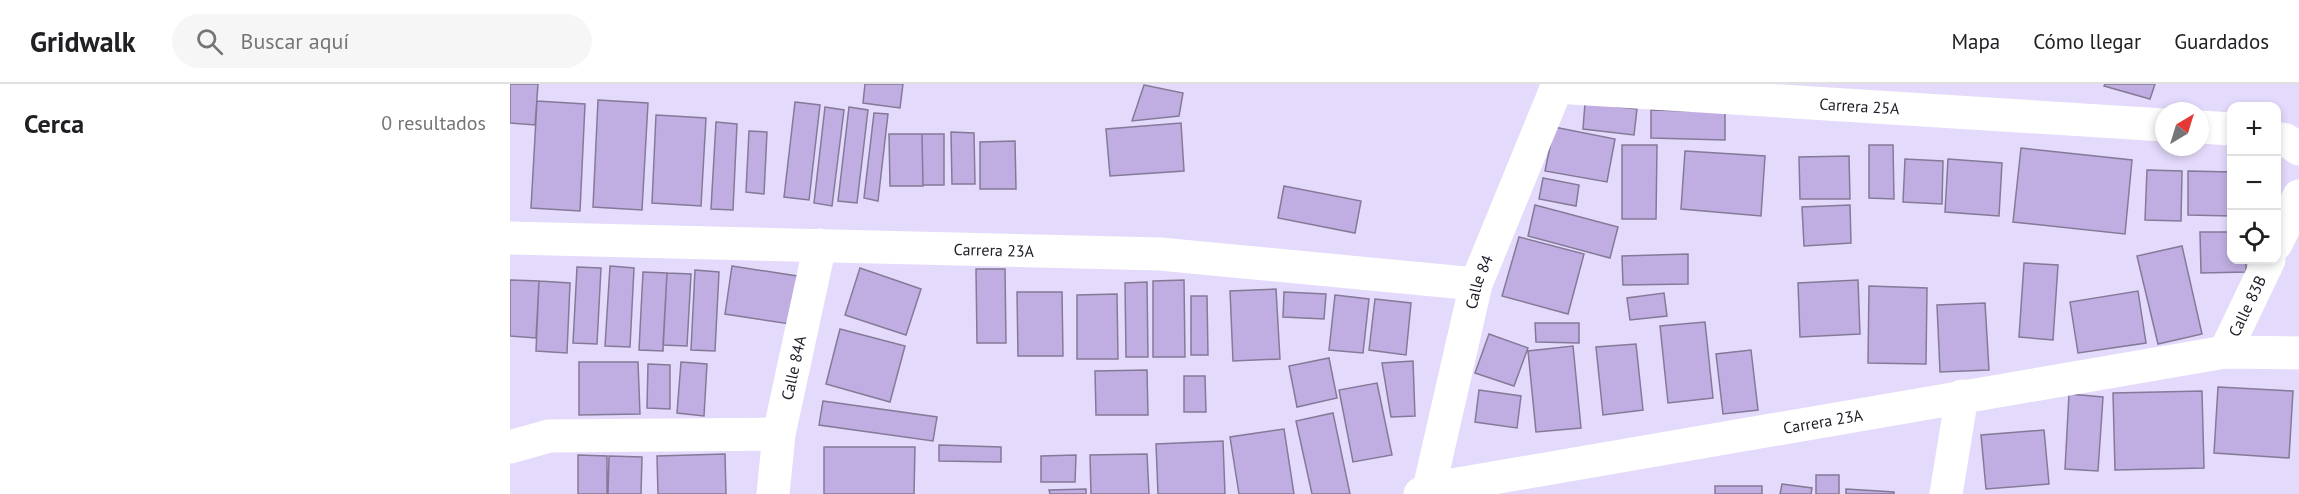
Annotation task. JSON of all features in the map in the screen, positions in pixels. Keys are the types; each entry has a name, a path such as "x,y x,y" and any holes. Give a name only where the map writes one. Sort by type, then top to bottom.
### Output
{"street":[{"name":"Carrera 25A","path":"1557,85 2155,124"},
{"name":"Calle 84","path":"1425,492 1476,284 1557,85"},
{"path":"2209,128 2227,129"},
{"path":"2281,139 2299,149"},
{"path":"2281,235 2299,196"},
{"name":"Carrera 23A","path":"510,238 1160,254 1476,284"},
{"name":"Calle 84A","path":"773,494 779,434 820,245"},
{"name":"Calle 83B","path":"2225,352 2267,264"},
{"name":"Carrera 23A","path":"1425,492 1962,396 2225,352 2299,353"},
{"path":"1946,494 1962,396"},
{"path":"510,447 549,436 779,434"}],"building":[{"path":"510,84 538,84 535,125 510,123"},
{"path":"865,84 903,84 900,108 863,103"},
{"path":"2105,84 2155,84 2150,99 2104,86"},
{"path":"1144,85 1183,93 1179,116 1132,121"},
{"path":"598,100 648,103 642,210 593,207"},
{"path":"537,101 585,104 580,211 531,208"},
{"path":"795,102 820,105 809,200 784,197"},
{"path":"1585,103 1637,109 1634,135 1583,129"},
{"path":"825,107 844,110 832,206 814,203"},
{"path":"849,107 868,110 857,203 838,201"},
{"path":"1651,110 1725,112 1725,140 1651,138"},
{"path":"874,113 888,114 878,201 864,198"},
{"path":"656,115 706,118 701,206 652,203"},
{"path":"716,122 737,124 733,210 711,209"},
{"path":"1181,123 1184,171 1110,176 1106,129"},
{"path":"1554,127 1615,139 1607,182 1545,171"},
{"path":"749,131 767,132 764,194 746,192"},
{"path":"951,132 974,133 975,184 952,184"},
{"path":"889,134 922,134 923,186 890,186"},
{"path":"922,134 944,134 944,185 923,185"},
{"path":"1015,141 1016,189 980,189 980,142"},
{"path":"1622,145 1657,145 1656,219 1622,219"},
{"path":"1869,145 1893,145 1894,199 1869,198"},
{"path":"2021,148 2132,160 2125,234 2013,222"},
{"path":"1685,151 1765,156 1761,216 1681,209"},
{"path":"1849,156 1850,199 1800,199 1799,157"},
{"path":"1905,159 1943,161 1942,204 1903,202"},
{"path":"1948,159 2002,163 1999,216 1945,212"},
{"path":"2147,170 2182,171 2181,221 2145,220"},
{"path":"2188,171 2227,172 2227,216 2188,215"},
{"path":"1543,178 1579,185 1576,206 1539,199"},
{"path":"1284,186 1361,201 1355,233 1278,218"},
{"path":"1535,205 1618,227 1610,258 1528,236"},
{"path":"1850,205 1851,243 1804,246 1802,207"},
{"path":"2200,232 2227,232 2227,264 2246,264 2246,272 2201,273"},
{"path":"1519,237 1584,254 1568,314 1502,296"},
{"path":"2182,246 2202,334 2158,344 2137,256"},
{"path":"1688,254 1688,284 1623,285 1622,256"},
{"path":"2024,263 2058,265 2053,340 2019,337"},
{"path":"610,266 634,268 630,347 605,346"},
{"path":"732,266 797,276 790,324 725,314"},
{"path":"577,267 601,268 597,344 573,343"},
{"path":"860,268 921,289 906,335 845,315"},
{"path":"976,269 1005,269 1006,343 977,343"},
{"path":"695,270 719,272 715,351 691,350"},
{"path":"643,272 667,273 663,351 639,350"},
{"path":"667,273 691,274 687,346 663,345"},
{"path":"510,280 539,281 536,338 510,336"},
{"path":"1184,280 1185,357 1153,357 1153,281"},
{"path":"1858,280 1860,334 1800,337 1798,283"},
{"path":"539,281 570,283 567,353 536,351"},
{"path":"1147,282 1148,357 1126,357 1125,283"},
{"path":"1869,286 1927,288 1926,364 1868,363"},
{"path":"1276,289 1280,359 1233,361 1230,291"},
{"path":"2138,291 2146,343 2078,353 2070,302"},
{"path":"1017,292 1062,292 1063,356 1018,356"},
{"path":"1284,292 1326,294 1324,319 1283,317"},
{"path":"1664,293 1667,316 1630,320 1627,298"},
{"path":"1117,294 1118,359 1077,359 1077,295"},
{"path":"1335,295 1369,299 1363,353 1329,350"},
{"path":"1191,296 1207,296 1208,355 1191,355"},
{"path":"1375,299 1411,303 1406,355 1369,350"},
{"path":"1985,303 1989,370 1940,372 1937,305"},
{"path":"1705,322 1713,398 1668,403 1660,326"},
{"path":"1535,323 1579,323 1579,343 1536,342"},
{"path":"840,329 905,346 890,402 826,384"},
{"path":"1489,334 1528,348 1514,386 1475,373"},
{"path":"1636,344 1643,410 1603,415 1596,347"},
{"path":"1573,346 1581,428 1536,432 1528,351"},
{"path":"1751,350 1758,410 1723,414 1716,354"},
{"path":"1329,358 1337,398 1297,407 1289,366"},
{"path":"1413,361 1415,416 1391,417 1382,363"},
{"path":"579,362 638,362 640,414 579,415"},
{"path":"681,362 707,364 704,416 677,413"},
{"path":"648,364 670,365 670,409 647,408"},
{"path":"1147,370 1148,415 1096,415 1095,371"},
{"path":"1184,376 1205,376 1206,412 1184,412"},
{"path":"1377,383 1392,455 1353,462 1339,390"},
{"path":"2218,387 2293,391 2289,458 2214,453"},
{"path":"1479,390 1521,396 1517,428 1475,422"},
{"path":"2202,391 2204,468 2115,470 2113,393"},
{"path":"2069,394 2103,397 2098,471 2065,469"},
{"path":"823,401 937,417 933,441 819,425"},
{"path":"1333,413 1350,494 1312,494 1296,421"},
{"path":"1284,429 1294,494 1239,494 1230,437"},
{"path":"2044,430 2049,484 1986,489 1981,435"},
{"path":"1223,441 1225,494 1158,494 1156,444"},
{"path":"939,445 1001,447 1001,462 939,461"},
{"path":"824,447 915,447 914,494 824,494"},
{"path":"725,454 726,494 658,494 657,456"},
{"path":"1147,454 1149,494 1091,494 1090,455"},
{"path":"578,455 607,456 607,494 578,494"},
{"path":"1076,455 1075,482 1041,482 1041,456"},
{"path":"609,456 642,457 641,494 608,494"},
{"path":"1816,475 1839,475 1839,494 1816,494"},
{"path":"1782,484 1812,488 1811,494 1780,494"},
{"path":"1715,486 1762,486 1762,494 1715,494"},
{"path":"1086,489 1086,494 1050,494 1049,490"},
{"path":"1846,489 1894,492 1894,494 1846,494"}]}
